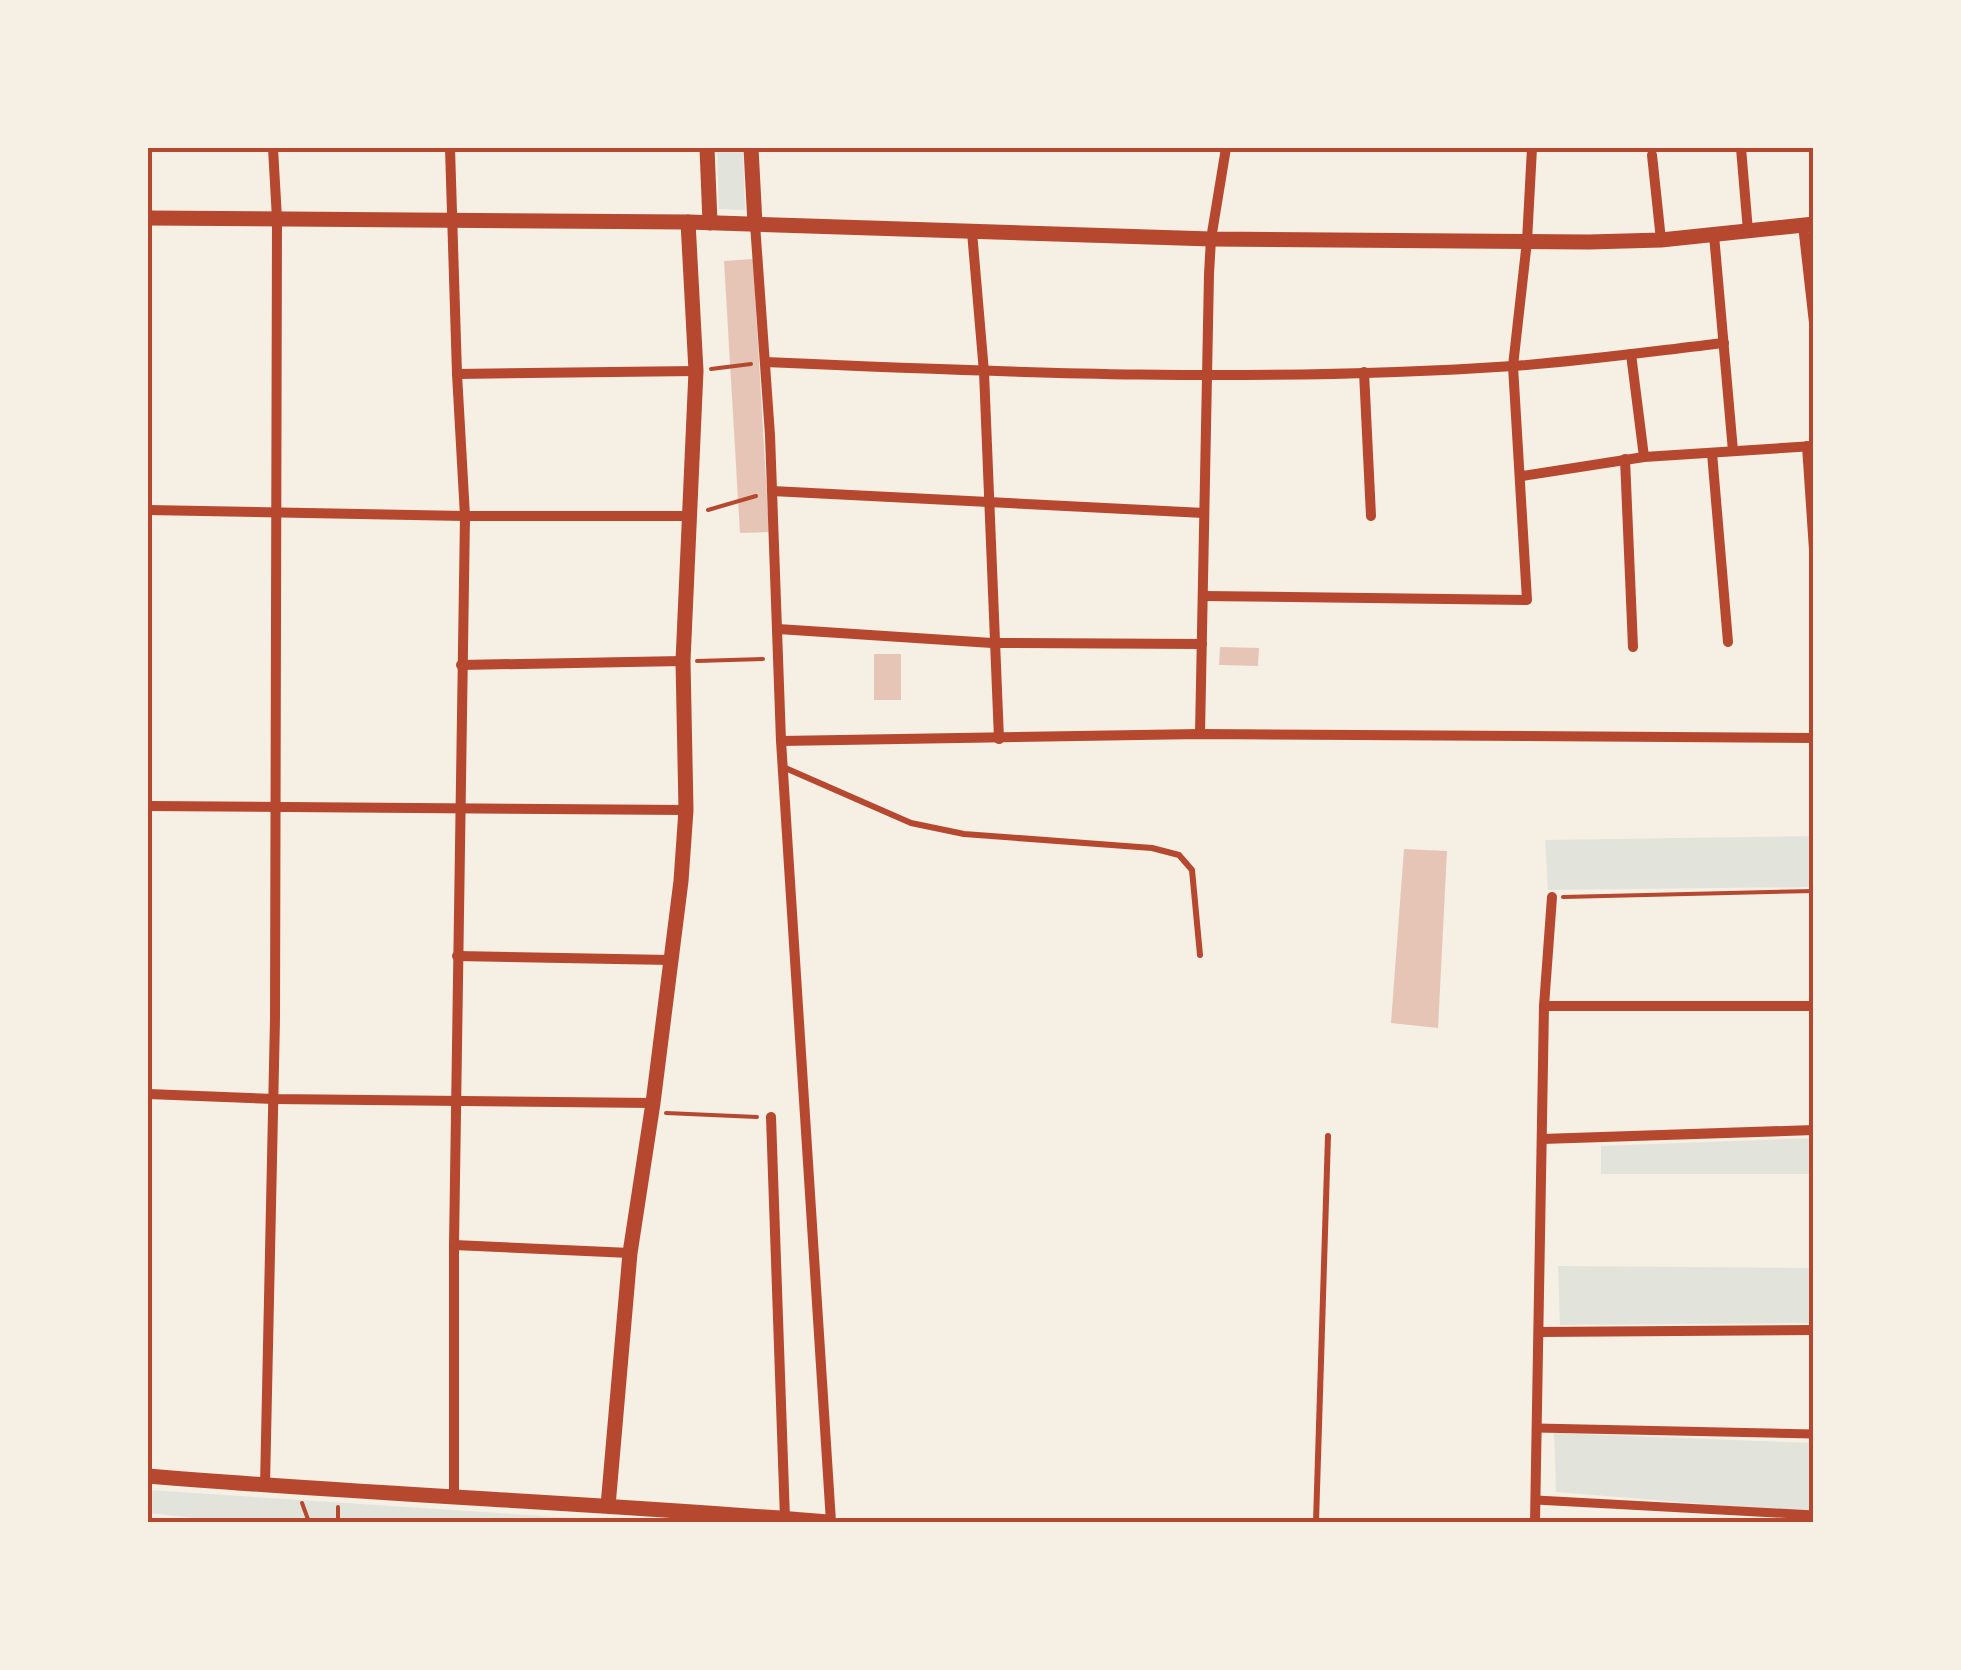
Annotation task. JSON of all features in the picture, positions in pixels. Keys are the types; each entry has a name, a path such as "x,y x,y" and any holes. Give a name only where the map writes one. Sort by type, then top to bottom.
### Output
{"street":[{"path":"265,1486 277,807 277,219 273,148"},
{"path":"450,148 456,374 465,516 454,1497"},
{"path":"707,148 710,223"},
{"path":"148,1476 829,1522 781,740 772,491 750,148"},
{"path":"1200,734 1210,239 1226,148"},
{"path":"1203,596 1527,600 1513,366 1527,241 1532,148"},
{"path":"1741,148 1748,231"},
{"path":"1652,155 1661,240"},
{"path":"148,218 688,222 1210,239 1527,241 1661,240 1808,224 1814,323"},
{"path":"608,1506 630,1254 653,1108 686,810 683,661 696,371 688,222"},
{"path":"972,232 984,372 992,643 999,739"},
{"path":"1714,235 1733,451"},
{"path":"765,362 984,372 1208,376 1513,366 1724,343"},
{"path":"1631,354 1644,457"},
{"path":"456,374 696,371"},
{"path":"1364,372 1370,516"},
{"path":"1522,476 1644,457 1810,446 1814,550"},
{"path":"1712,453 1728,642"},
{"path":"1625,460 1633,646"},
{"path":"772,491 1204,513"},
{"path":"148,510 689,516"},
{"path":"778,629 992,643 1202,644"},
{"path":"461,665 683,661"},
{"path":"781,740 1200,734 1814,738"},
{"path":"148,806 686,810"},
{"path":"1536,1522 1544,1006 1552,897"},
{"path":"458,956 670,960"},
{"path":"1544,1006 1814,1006"},
{"path":"148,1094 653,1108"},
{"path":"771,1117 775,1520"},
{"path":"1542,1138 1814,1130"},
{"path":"454,1246 630,1254"},
{"path":"1539,1332 1814,1330"},
{"path":"1537,1428 1814,1434"},
{"path":"1536,1500 1814,1515"}],"lane":[{"path":"783,767 910,823 964,834 1152,848 1179,855 1192,870 1200,955"},
{"path":"1316,1522 1328,1136"}],"path":[{"path":"696,371 765,362"},
{"path":"689,516 772,491"},
{"path":"683,661 778,659"},
{"path":"1552,897 1814,891"},
{"path":"653,1108 771,1117"}],"shaded area":[{"path":"717,148 743,148 745,210 719,209"},
{"path":"1813,836 1813,887 1548,890 1545,840"},
{"path":"1813,1138 1813,1174 1601,1174 1601,1146"},
{"path":"1558,1266 1813,1268 1813,1323 1560,1325"},
{"path":"1554,1433 1813,1443 1813,1513 1556,1492"},
{"path":"148,1490 604,1522 231,1522 148,1513"}],"building":[{"path":"753,259 769,532 740,533 724,261"},
{"path":"1220,647 1259,648 1258,666 1219,665"},
{"path":"874,654 901,654 901,700 874,700"},
{"path":"1404,849 1447,851 1438,1028 1391,1023"}]}
